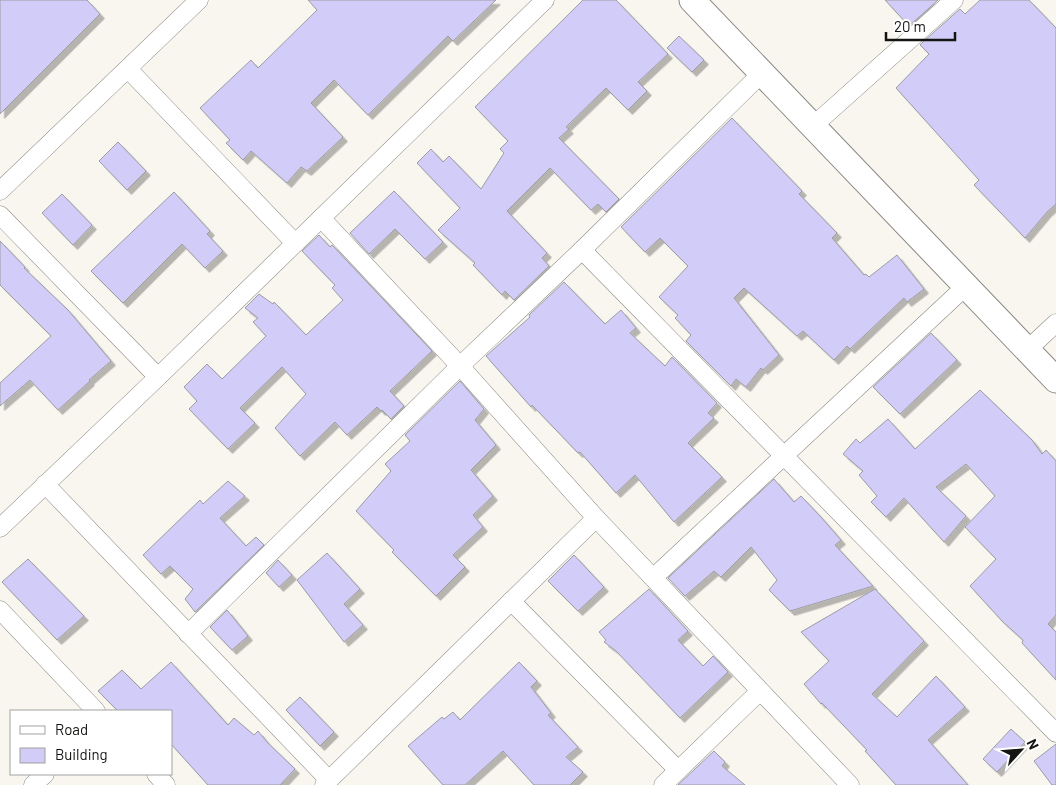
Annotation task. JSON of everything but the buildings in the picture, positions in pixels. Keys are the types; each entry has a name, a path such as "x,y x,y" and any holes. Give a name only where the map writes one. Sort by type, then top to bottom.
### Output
{"street":[{"path":"0,191 199,0"},
{"path":"0,528 545,0"},
{"path":"692,0 1056,380"},
{"path":"813,126 954,0"},
{"path":"128,69 295,243"},
{"path":"188,634 460,366 582,250 762,73"},
{"path":"0,215 158,377"},
{"path":"321,218 460,366 596,518 850,785"},
{"path":"582,250 1056,733"},
{"path":"653,578 966,286"},
{"path":"1027,350 1056,323"},
{"path":"45,484 326,782 596,518"},
{"path":"511,601 678,770"},
{"path":"0,610 95,710"},
{"path":"663,785 760,690"},
{"path":"33,785 43,775"},
{"path":"157,775 166,785"}]}
